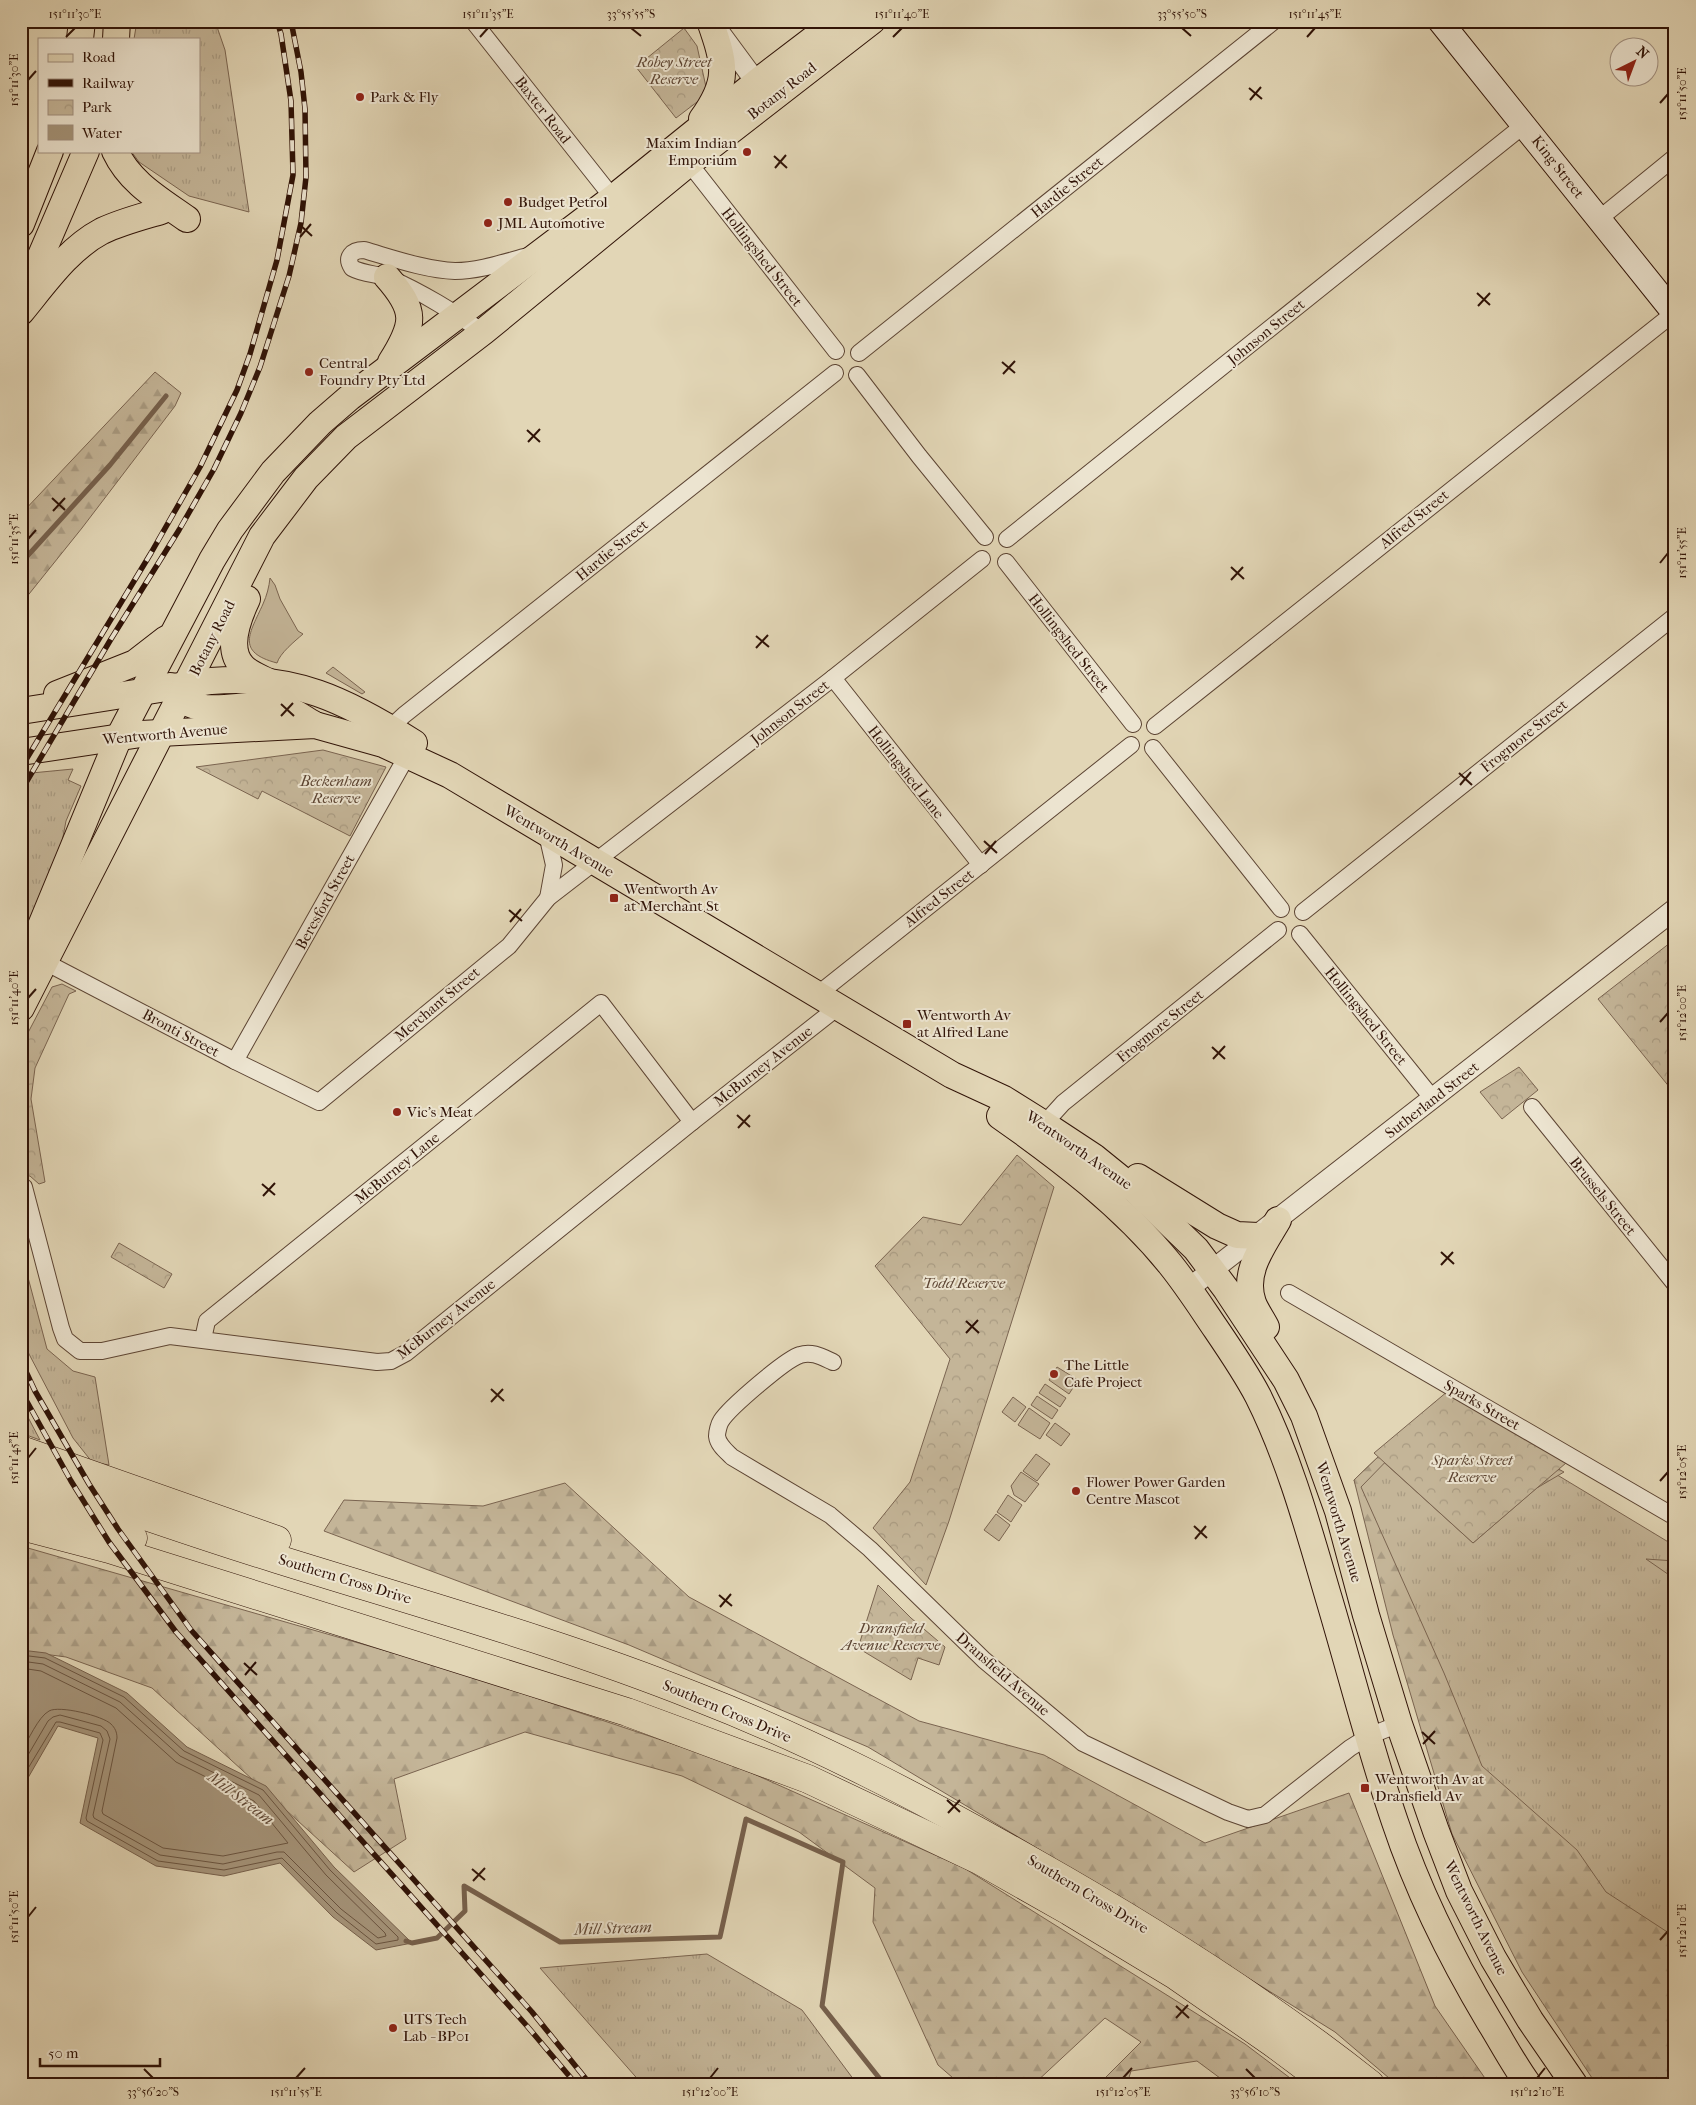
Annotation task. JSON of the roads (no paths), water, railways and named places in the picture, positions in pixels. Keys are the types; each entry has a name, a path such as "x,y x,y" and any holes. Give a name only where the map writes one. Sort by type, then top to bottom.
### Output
{"highway":[{"path":"21,1450 290,1544 488,1622"},
{"name":"Southern Cross Drive","path":"31,1477 275,1558 488,1622 585,1654 700,1698 839,1758 976,1830 1111,1906 1219,1975 1370,2084"},
{"path":"21,1502 450,1640 627,1712"},
{"name":"Southern Cross Drive","path":"21,1526 109,1549 627,1712 808,1779 979,1860 1069,1911 1175,1976 1273,2043 1328,2084"}],"main road":[{"path":"80,38 82,21"},
{"path":"116,38 117,21"},
{"path":"683,154 720,91 722,67 720,49 711,21"},
{"name":"Botany Road","path":"21,974 80,831 156,704 259,543 306,478 346,437 483,332 683,154 763,91 837,21"},
{"name":"Botany Road","path":"763,91 872,21"},
{"name":"King Street","path":"1440,21 1674,314"},
{"path":"21,224 50,152"},
{"path":"21,301 86,152"},
{"path":"116,152 124,168 141,187 187,219"},
{"name":"Botany Road","path":"21,1008 45,962 156,704 176,627 230,530 273,472 320,423 387,368 613,198 683,154"},
{"path":"21,312 62,263 87,240 115,225 161,211"},
{"path":"386,277 406,302 410,324 405,338 387,368"},
{"path":"259,543 258,570 251,593 237,623 234,648 237,660 243,667 252,674 268,681"},
{"path":"21,709 135,663 162,642 176,627"},
{"name":"Wentworth Avenue","path":"21,752 67,744 156,704 238,680 268,681 310,689 390,728 411,750 547,834 952,1076 1004,1099 1094,1157 1136,1191 1196,1249 1213,1271 1286,1380 1304,1416 1338,1511 1366,1615 1399,1724 1459,1891 1493,1958 1530,2020 1574,2084"},
{"path":"156,704 196,708 280,707 288,709 316,725"},
{"name":"Wentworth Avenue","path":"21,709 156,704 316,725 411,750"},
{"name":"Wentworth Avenue","path":"952,1076 992,1110 1053,1153 1098,1191 1152,1243 1188,1289 1250,1382 1279,1444 1310,1533 1395,1823 1446,1941 1475,1997 1528,2084"},
{"path":"1094,1157 1146,1181 1230,1232 1236,1234 1268,1228"},
{"path":"1268,1228 1250,1278 1253,1302 1274,1341 1286,1380"}],"street":[{"name":"Baxter Road","path":"473,21 613,198"},
{"path":"711,21 763,91"},
{"name":"Hardie Street","path":"860,352 1274,21"},
{"name":"Johnson Street","path":"1007,539 1524,125"},
{"name":"Hollingshed Street","path":"683,154 836,351"},
{"path":"1599,219 1675,157"},
{"path":"483,332 415,290 386,277 352,268 348,262 350,255 354,251 364,250 455,271 539,253"},
{"name":"Alfred Street","path":"1155,726 1674,314"},
{"path":"845,347 856,349 860,352 863,364 857,375 852,378 843,378 835,373 831,364 833,354 836,351 845,347"},
{"name":"Hardie Street","path":"390,728 835,373"},
{"path":"857,375 919,456 986,537"},
{"path":"999,534 1007,539 1011,553 1006,562 996,566 986,563 982,559 979,549 982,540 986,537 999,534"},
{"name":"Johnson Street","path":"596,862 833,678 982,559"},
{"name":"Hollingshed Street","path":"1006,562 1133,724"},
{"name":"Frogmore Street","path":"1303,912 1675,616"},
{"name":"Hollingshed Lane","path":"833,678 981,865"},
{"path":"1142,720 1155,726 1158,735 1153,748 1139,751 1130,745 1128,732 1133,724 1142,720"},
{"name":"Alfred Street","path":"828,1001 981,865 1130,745"},
{"path":"1153,748 1281,909"},
{"name":"Beresford Street","path":"235,1061 411,750"},
{"name":"Merchant Street","path":"547,834 554,865 548,898"},
{"name":"Merchant Street","path":"319,1102 509,946 548,898 596,862"},
{"path":"1290,906 1303,912 1305,926 1300,934 1291,937 1278,930 1276,917 1281,909 1290,906"},
{"name":"Sutherland Street","path":"1188,1289 1675,909"},
{"name":"Frogmore Street","path":"1044,1124 1064,1103 1278,930"},
{"name":"Hollingshed Street","path":"1300,934 1433,1099"},
{"name":"Bronti Street","path":"45,962 235,1061 319,1102"},
{"name":"McBurney Avenue","path":"24,1187 61,1328 65,1339 73,1347 86,1353 170,1336 377,1362 391,1361 406,1353 692,1122 828,1001"},
{"name":"McBurney Lane","path":"203,1339 207,1322 601,1003 692,1122"},
{"name":"Brussels Street","path":"1532,1107 1675,1284"},
{"name":"Sparks Street","path":"1289,1293 1675,1517"},
{"name":"Dransfield Avenue","path":"833,1362 813,1354 800,1355 786,1362 730,1409 720,1422 718,1435 722,1446 732,1457 830,1515 870,1549 984,1660 1083,1743 1228,1812 1248,1819 1265,1815 1350,1748 1369,1736 1399,1724"}],"water":[{"path":"21,1650 46,1653 127,1693 187,1747 266,1786 334,1867 412,1943 376,1950 333,1917 280,1863 224,1876 156,1866 80,1823 98,1738 58,1726 21,1790"}],"waterway":[{"path":"21,563 110,465 166,396"},
{"name":"Mill Stream","path":"406,1941 412,1943 437,1938 465,1911 464,1886 560,1942 720,1937 746,1819 843,1862 822,2006 884,2084"}],"railway":[{"path":"21,768 151,553 200,467 237,390 250,354 277,260 293,175 291,101 281,34 277,21"},
{"path":"21,791 214,469 241,413 260,367 289,276 301,223 306,177 305,109 301,72 291,21"},
{"path":"21,1361 35,1391 89,1484 118,1529 191,1630 532,2012 590,2084"},
{"path":"21,1391 71,1481 109,1542 176,1632 527,2026 576,2084"}],"place":[{"name":"Park & Fly","path":"360,97"},
{"name":"Maxim Indian Emporium","path":"747,152"},
{"name":"Budget Petrol","path":"508,202"},
{"name":"JML Automotive","path":"488,223"},
{"name":"Central Foundry Pty Ltd","path":"309,372"},
{"name":"Wentworth Av at Merchant St","path":"614,898"},
{"name":"Wentworth Av at Alfred Lane","path":"907,1024"},
{"name":"Vic's Meat","path":"397,1112"},
{"name":"The Little Cafe Project","path":"1054,1374"},
{"name":"Flower Power Garden Centre Mascot","path":"1076,1491"},
{"name":"Wentworth Av at Dransfield Av","path":"1365,1788"},
{"name":"UTS Tech Lab - BP01","path":"393,2028"}],"park label":[{"name":"Robey Street Reserve","path":"674,70"},
{"name":"Beckenham Reserve","path":"336,790"},
{"name":"Todd Reserve","path":"964,1283"},
{"name":"Sparks Street Reserve","path":"1472,1468"},
{"name":"Dransfield Avenue Reserve","path":"891,1636"}]}
